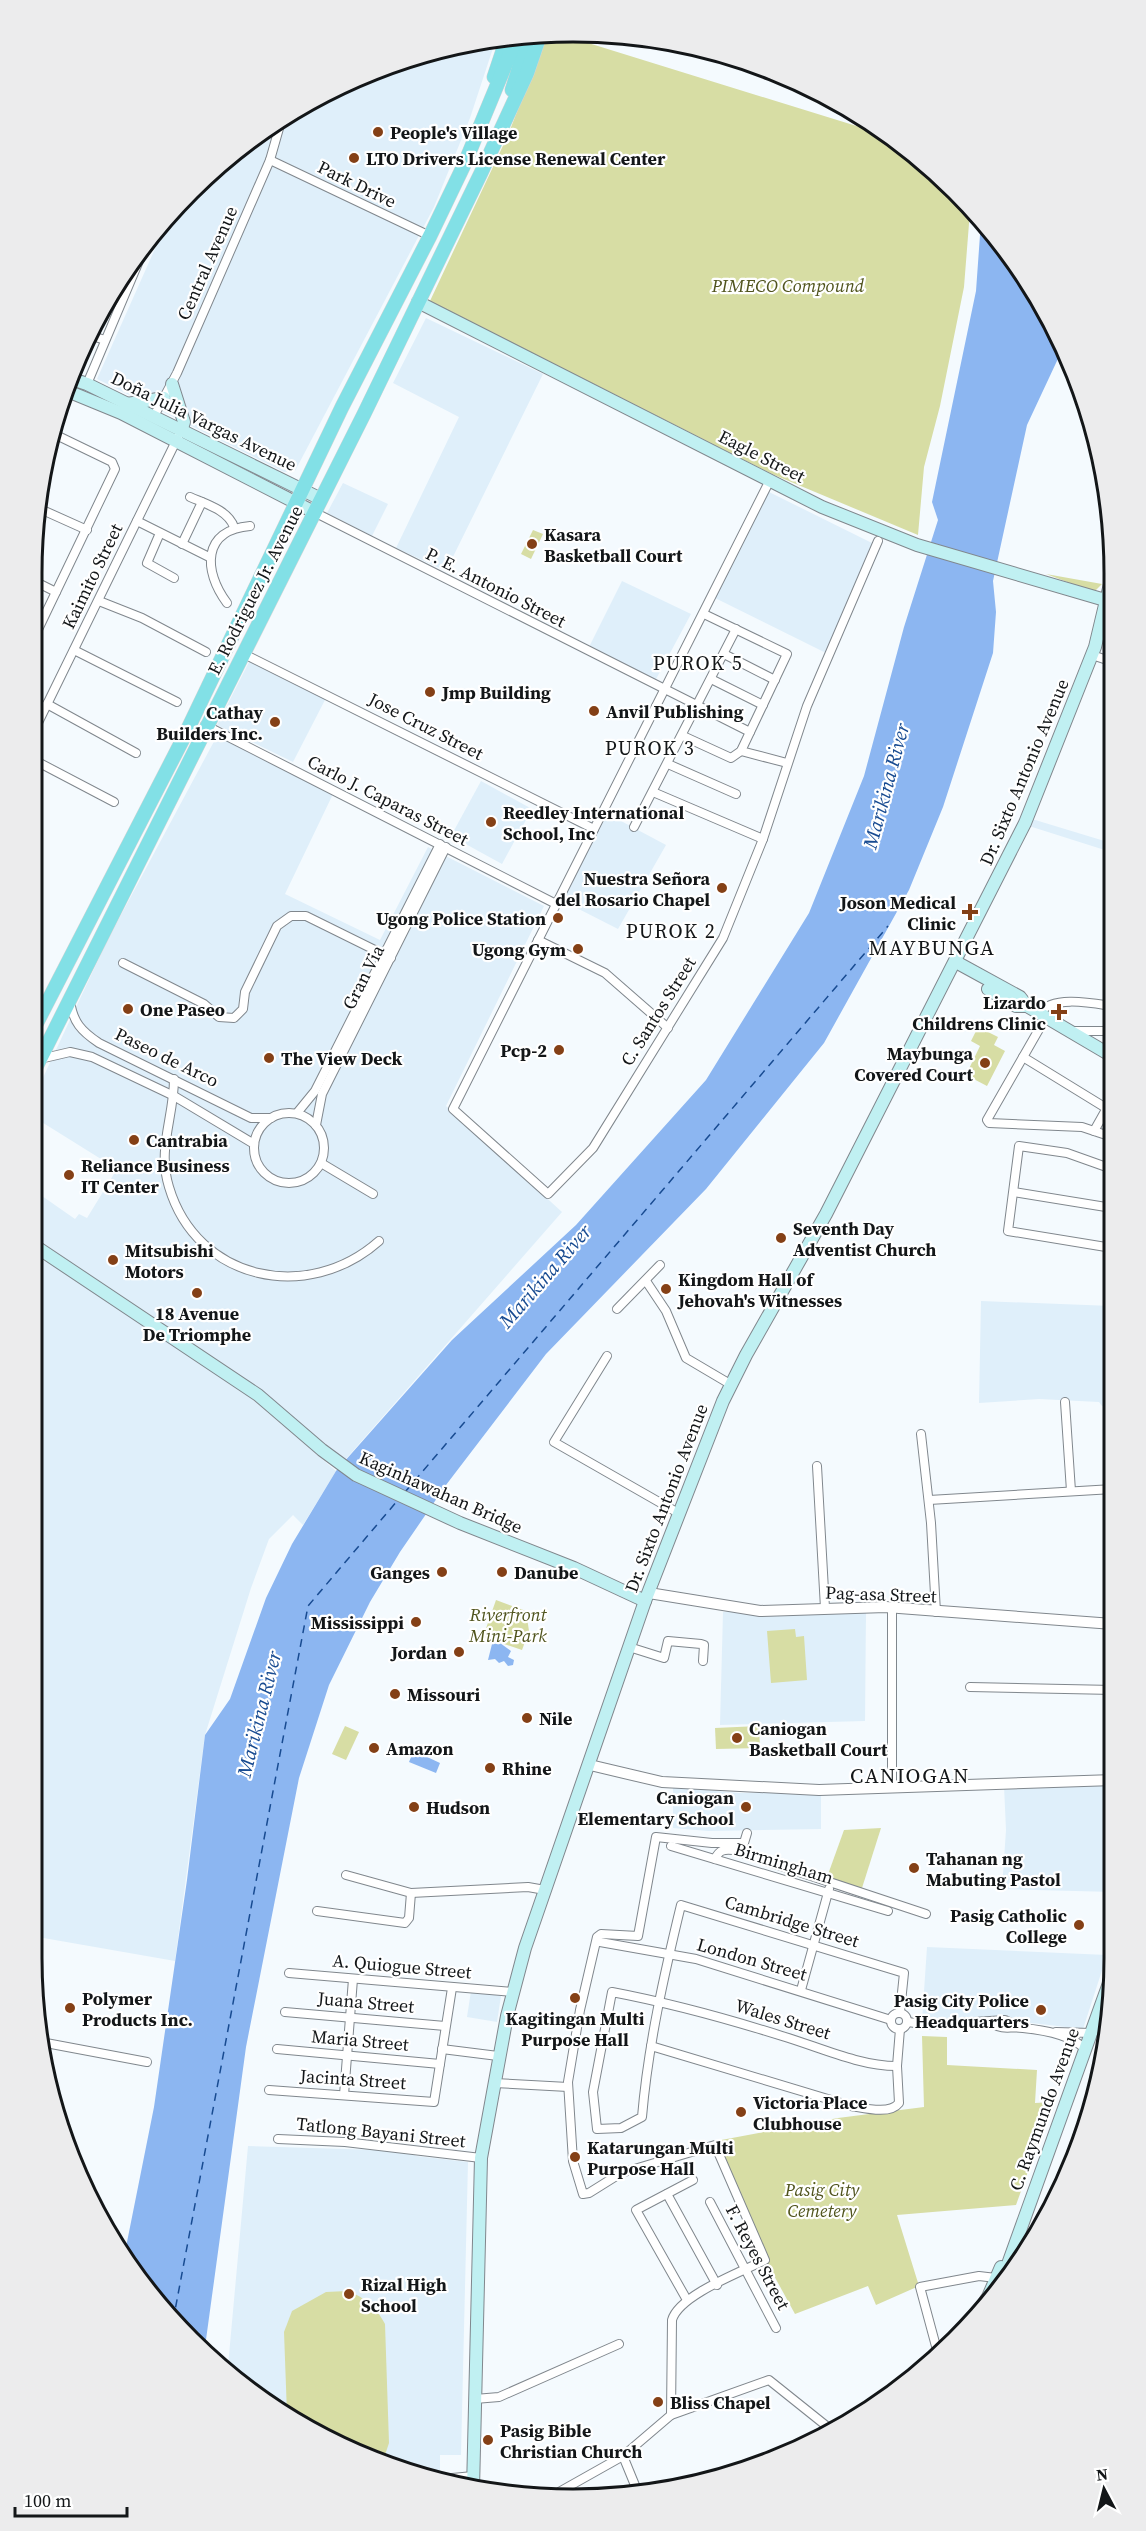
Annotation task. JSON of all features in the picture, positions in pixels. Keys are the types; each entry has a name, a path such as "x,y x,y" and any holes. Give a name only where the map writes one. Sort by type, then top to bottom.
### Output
{"main road":[{"name":"E. Rodriguez Jr. Avenue","path":"42,1013 203,719 242,653 321,499 478,181 504,118 527,73 537,43"},
{"path":"512,67 524,45"},
{"path":"512,67 516,46"},
{"name":"E. Rodriguez Jr. Avenue","path":"42,1055 203,719 295,503 430,236 485,111 504,47"},
{"name":"E. Rodriguez Jr. Avenue","path":"504,118 512,67"},
{"name":"E. Rodriguez Jr. Avenue","path":"485,111 512,67"},
{"name":"Eagle Street","path":"418,302 822,507 916,545 1104,600"},
{"name":"Doña Julia Vargas Avenue","path":"78,381 153,418 178,436 314,512"},
{"path":"172,384 184,422 178,436"},
{"name":"Doña Julia Vargas Avenue","path":"73,393 178,436 321,499"},
{"path":"127,404 164,398"},
{"name":"Dr. Sixto Antonio Avenue","path":"473,2480 481,2158 498,2056 512,1992 545,1890 647,1597 730,1384 826,1214 1026,821 1092,655 1104,604"},
{"path":"954,966 1016,1006 1027,1006 1104,1051"},
{"path":"63,972 79,981"},
{"name":"Kaginhawahan Bridge","path":"42,1251 251,1390 322,1450 356,1475 460,1523 647,1597"},
{"name":"C. Raymundo Avenue","path":"1002,2271 1004,2261 1009,2257 1102,2004"}],"street":[{"name":"Central Avenue","path":"153,418 172,384 270,160 278,131"},
{"name":"Park Drive","path":"270,160 430,236"},
{"path":"87,384 132,276"},
{"path":"97,338 105,340"},
{"name":"Kaimito Street","path":"42,714 178,436"},
{"path":"42,621 115,469 114,465 60,437"},
{"path":"668,1028 601,971 538,940 770,480"},
{"path":"190,497 222,511 231,519 234,527"},
{"path":"182,544 202,502"},
{"path":"46,512 87,530"},
{"name":"P. E. Antonio Street","path":"314,512 750,732"},
{"path":"136,521 209,557"},
{"path":"227,603 212,580 209,557 221,537 234,527 250,526"},
{"path":"160,533 147,563 174,578"},
{"name":"C. Santos Street","path":"538,940 453,1108 548,1194 593,1148 723,938 763,839 807,706 878,541"},
{"path":"42,585 56,592"},
{"path":"99,601 142,618 206,652"},
{"path":"683,736 731,758 741,752 787,654 704,614"},
{"path":"634,827 669,764 736,629"},
{"path":"74,650 177,702"},
{"name":"Jose Cruz Street","path":"242,653 594,829"},
{"path":"724,654 775,680"},
{"path":"1092,655 1104,659"},
{"path":"711,679 763,705"},
{"path":"47,704 136,753"},
{"name":"Carlo J. Caparas Street","path":"203,719 556,904"},
{"path":"741,752 787,763"},
{"path":"42,764 114,802"},
{"path":"669,764 736,794"},
{"path":"653,792 763,839"},
{"name":"Gran Via","path":"297,1113 315,1091 443,846"},
{"path":"123,963 204,1004 219,1017 226,1019 234,1018 241,1012 245,992 277,926 286,917 306,916 387,956"},
{"name":"Gran Via","path":"316,1125 322,1094 387,956"},
{"name":"Paseo de Arco","path":"70,1000 72,1017 77,1026 99,1043 251,1118 271,1118"},
{"path":"1104,1005 1065,1002 1047,1006 1023,1057 987,1118 988,1122 1054,1125 1104,1134"},
{"path":"1072,1031 1104,1031"},
{"path":"92,1057 99,1043"},
{"name":"Paseo de Arco","path":"42,1059 70,1052 92,1057 174,1096 254,1144"},
{"path":"1023,1057 1104,1107"},
{"path":"174,1079 174,1096 163,1149 169,1188 187,1224 201,1241 220,1257 261,1275 298,1276 332,1270 353,1260 379,1241"},
{"path":"1094,1131 1104,1112"},
{"path":"283,1113 297,1113 316,1125 324,1143 321,1164 314,1173 303,1180 290,1183 277,1181 265,1174 257,1164 254,1144 259,1129 271,1118 283,1113"},
{"path":"1104,1166 1067,1153 1019,1146 1008,1231 1104,1247"},
{"path":"321,1164 373,1194"},
{"path":"1014,1192 1104,1207"},
{"path":"617,1310 660,1265"},
{"path":"646,1281 666,1311 686,1358 730,1384"},
{"path":"607,1356 554,1442 680,1514"},
{"path":"1065,1402 1071,1491"},
{"path":"921,1434 929,1500 936,1612"},
{"path":"817,1466 825,1608"},
{"path":"929,1500 1104,1489"},
{"path":"481,1525 647,1597"},
{"name":"Pag-asa Street","path":"647,1597 760,1611 892,1608 1104,1623"},
{"path":"892,1608 892,1788"},
{"path":"629,1647 664,1658 668,1641 700,1644 704,1645 703,1661"},
{"path":"970,1687 1104,1690"},
{"path":"590,1765 662,1782 819,1790 1104,1780"},
{"path":"671,2415 672,2320 675,2311 687,2300 765,2260 715,2145 621,2173 586,2195 581,2192 573,2161 568,2087 580,2010 597,1936 599,1934 638,1936 656,1837 730,1844 744,1843 747,1833"},
{"name":"Birmingham","path":"671,1846 828,1893 889,1907"},
{"path":"715,1859 724,1849 733,1850 830,1883 889,1907 926,1914"},
{"path":"346,1875 411,1893 528,1887 545,1890"},
{"path":"801,1990 830,1883"},
{"path":"317,1911 405,1923 409,1918 411,1893"},
{"name":"Cambridge Street","path":"670,1954 681,1905 904,1973 900,2012"},
{"name":"London Street","path":"600,1942 670,1954 801,1990 891,2020 893,2026 900,2029"},
{"path":"670,1954 651,2046 841,2104 875,2109 894,2108 899,2103 897,2066 900,2029 908,2022 928,2025 991,2023 1005,2020 1019,2027 1053,2033 1091,2033"},
{"name":"A. Quiogue Street","path":"289,1973 512,1992"},
{"path":"344,2095 353,1979"},
{"path":"440,2064 452,1988"},
{"name":"Wales Street","path":"651,2046 642,2117 621,2128 597,2129 594,2092 612,1992 696,2009 882,2066 897,2066"},
{"name":"Juana Street","path":"285,2012 445,2026"},
{"path":"891,2020 895,2013 900,2012 907,2016 908,2022"},
{"path":"991,2023 1003,2029 1019,2027"},
{"path":"1053,2033 1079,2043 1085,2049"},
{"path":"49,2044 147,2062"},
{"name":"Maria Street","path":"277,2049 440,2064"},
{"path":"442,2049 498,2056"},
{"name":"Jacinta Street","path":"268,2090 434,2102 440,2064"},
{"path":"494,2083 568,2087"},
{"name":"Tatlong Bayani Street","path":"278,2139 345,2142 481,2158"},
{"path":"687,2300 636,2210 693,2180"},
{"path":"667,2194 717,2285"},
{"name":"F. Reyes Street","path":"710,2202 776,2328"},
{"path":"936,2345 920,2287 978,2276 996,2278"},
{"path":"475,2398 499,2397 619,2344"},
{"path":"565,2489 623,2456 671,2415 769,2380 825,2425"},
{"path":"623,2456 635,2485"},
{"path":"461,2477 473,2476"}],"shaded area":[{"path":"493,49 470,118 434,207 295,471 284,472 97,379 157,243 174,223 223,174 278,131 338,97 370,82 436,60"},
{"path":"426,318 543,374 446,571 396,548 459,417 393,383"},
{"path":"343,483 388,504 372,536 327,513"},
{"path":"769,492 872,543 826,653 715,598"},
{"path":"622,581 691,614 655,681 589,647"},
{"path":"250,660 326,698 293,762 217,725"},
{"path":"218,734 333,794 285,894 380,940 428,847 544,906 446,1106 562,1212 345,1460 245,1378 42,1243 42,1196 75,1219 79,1214 87,1218 117,1169 42,1122 42,1080 107,941"},
{"name":"Reedley International School, Inc","path":"481,781 532,809 502,864 451,836"},
{"path":"606,813 666,845 618,929 563,901"},
{"path":"1032,819 1104,841 1104,850 1029,826"},
{"path":"42,1257 245,1393 336,1471 303,1525 293,1515 269,1539 251,1588 205,1735 175,1961 42,1938"},
{"path":"981,1301 1104,1306 1104,1406 1099,1402 1039,1399 979,1403"},
{"path":"723,1612 866,1612 865,1721 720,1725"},
{"path":"1104,1785 1104,1892 1002,1889 1006,1830 1004,1786"},
{"name":"Caniogan Elementary School","path":"673,1787 739,1793 821,1792 821,1829 708,1831 673,1828"},
{"path":"927,1947 1104,1955 1104,1965 1083,2029 1023,2022 1006,2016 922,2021"},
{"path":"471,1991 501,1996 497,2022 467,2017"},
{"name":"Rizal High School","path":"248,2146 411,2151 416,2156 468,2162 461,2455 440,2455 440,2472 370,2449 307,2418 278,2400 228,2361"}],"green space":[{"name":"PIMECO Compound","path":"586,42 863,128 923,174 948,198 969,220 964,287 940,406 924,467 918,535 772,474 430,301 508,135 544,43"},
{"name":"Kasara Basketball Court","path":"533,530 543,534 531,559 521,554"},
{"path":"1046,574 1102,584 1094,592"},
{"name":"Maybunga Covered Court","path":"978,1027 998,1037 994,1045 1005,1051 987,1086 966,1075 980,1046 971,1041"},
{"name":"Riverfront Mini-Park","path":"496,1600 526,1611 529,1631 522,1650 483,1637"},
{"path":"795,1629 796,1637 804,1636 807,1680 771,1683 767,1631"},
{"path":"345,1726 359,1732 346,1760 332,1754"},
{"name":"Caniogan Basketball Court","path":"759,1726 760,1748 716,1749 715,1728"},
{"path":"881,1828 862,1888 826,1880 844,1830"},
{"name":"Pasig City Cemetery","path":"922,2036 947,2037 947,2065 1037,2070 1035,2103 1053,2102 1016,2205 897,2215 919,2286 876,2305 868,2286 795,2314 766,2261 716,2141 838,2118 924,2107"},
{"path":"347,2291 360,2297 378,2312 385,2324 389,2443 385,2455 338,2434 287,2405 284,2332 292,2311 326,2292"}],"water":[{"name":"Marikina River","path":"980,233 1015,278 1058,358 1027,425 993,581 996,612 993,653 943,807 909,890 824,1043 706,1189 546,1354 446,1485 400,1552 370,1602 329,1685 299,1778 246,2047 206,2341 174,2308 126,2245 154,2107 187,1880 205,1735 230,1699 266,1598 292,1544 336,1471 452,1340 576,1225 706,1080 809,913 864,776 904,627 938,520 932,502 976,291"},
{"path":"500,1643 511,1651 508,1657 514,1660 513,1665 508,1666 504,1661 499,1663 495,1659 488,1660 492,1644"},
{"path":"416,1745 427,1749 425,1756 440,1763 436,1773 409,1762"}],"ferry route":[{"path":"405,1492 888,926"},
{"path":"175,2309 308,1606 398,1500"}],"place":[{"name":"People's Village","path":"378,132"},
{"name":"LTO Drivers License Renewal Center","path":"354,158"},
{"name":"Kasara Basketball Court","path":"532,544"},
{"name":"Jmp Building","path":"430,692"},
{"name":"Anvil Publishing","path":"594,711"},
{"name":"Cathay Builders Inc.","path":"275,722"},
{"name":"Reedley International School, Inc","path":"491,822"},
{"name":"Nuestra Señora del Rosario Chapel","path":"722,888"},
{"name":"Joson Medical Clinic","path":"970,912"},
{"name":"Ugong Police Station","path":"558,918"},
{"name":"Ugong Gym","path":"578,949"},
{"name":"One Paseo","path":"128,1009"},
{"name":"Lizardo Childrens Clinic","path":"1059,1012"},
{"name":"Pcp-2","path":"559,1050"},
{"name":"The View Deck","path":"269,1058"},
{"name":"Maybunga Covered Court","path":"985,1063"},
{"name":"Cantrabia","path":"134,1140"},
{"name":"Reliance Business IT Center","path":"69,1175"},
{"name":"Seventh Day Adventist Church","path":"781,1238"},
{"name":"Mitsubishi Motors","path":"113,1260"},
{"name":"Kingdom Hall of Jehovah's Witnesses","path":"666,1289"},
{"name":"18 Avenue De Triomphe","path":"197,1293"},
{"name":"Ganges","path":"442,1572"},
{"name":"Danube","path":"502,1572"},
{"name":"Mississippi","path":"416,1622"},
{"name":"Jordan","path":"459,1652"},
{"name":"Missouri","path":"395,1694"},
{"name":"Nile","path":"527,1718"},
{"name":"Caniogan Basketball Court","path":"737,1738"},
{"name":"Amazon","path":"374,1748"},
{"name":"Rhine","path":"490,1768"},
{"name":"Hudson","path":"414,1807"},
{"name":"Caniogan Elementary School","path":"746,1807"},
{"name":"Tahanan ng Mabuting Pastol","path":"914,1868"},
{"name":"Pasig Catholic College","path":"1079,1925"},
{"name":"Kagitingan Multi Purpose Hall","path":"575,1998"},
{"name":"Polymer Products Inc.","path":"70,2008"},
{"name":"Pasig City Police Headquarters","path":"1041,2010"},
{"name":"Victoria Place Clubhouse","path":"741,2112"},
{"name":"Katarungan Multi Purpose Hall","path":"575,2157"},
{"name":"Rizal High School","path":"349,2294"},
{"name":"Bliss Chapel","path":"658,2402"},
{"name":"Pasig Bible Christian Church","path":"488,2440"}],"district":[{"name":"PUROK 5","path":"698,663"},
{"name":"PUROK 3","path":"650,748"},
{"name":"PUROK 2","path":"671,931"},
{"name":"MAYBUNGA","path":"932,947"},
{"name":"CANIOGAN","path":"910,1775"}]}
